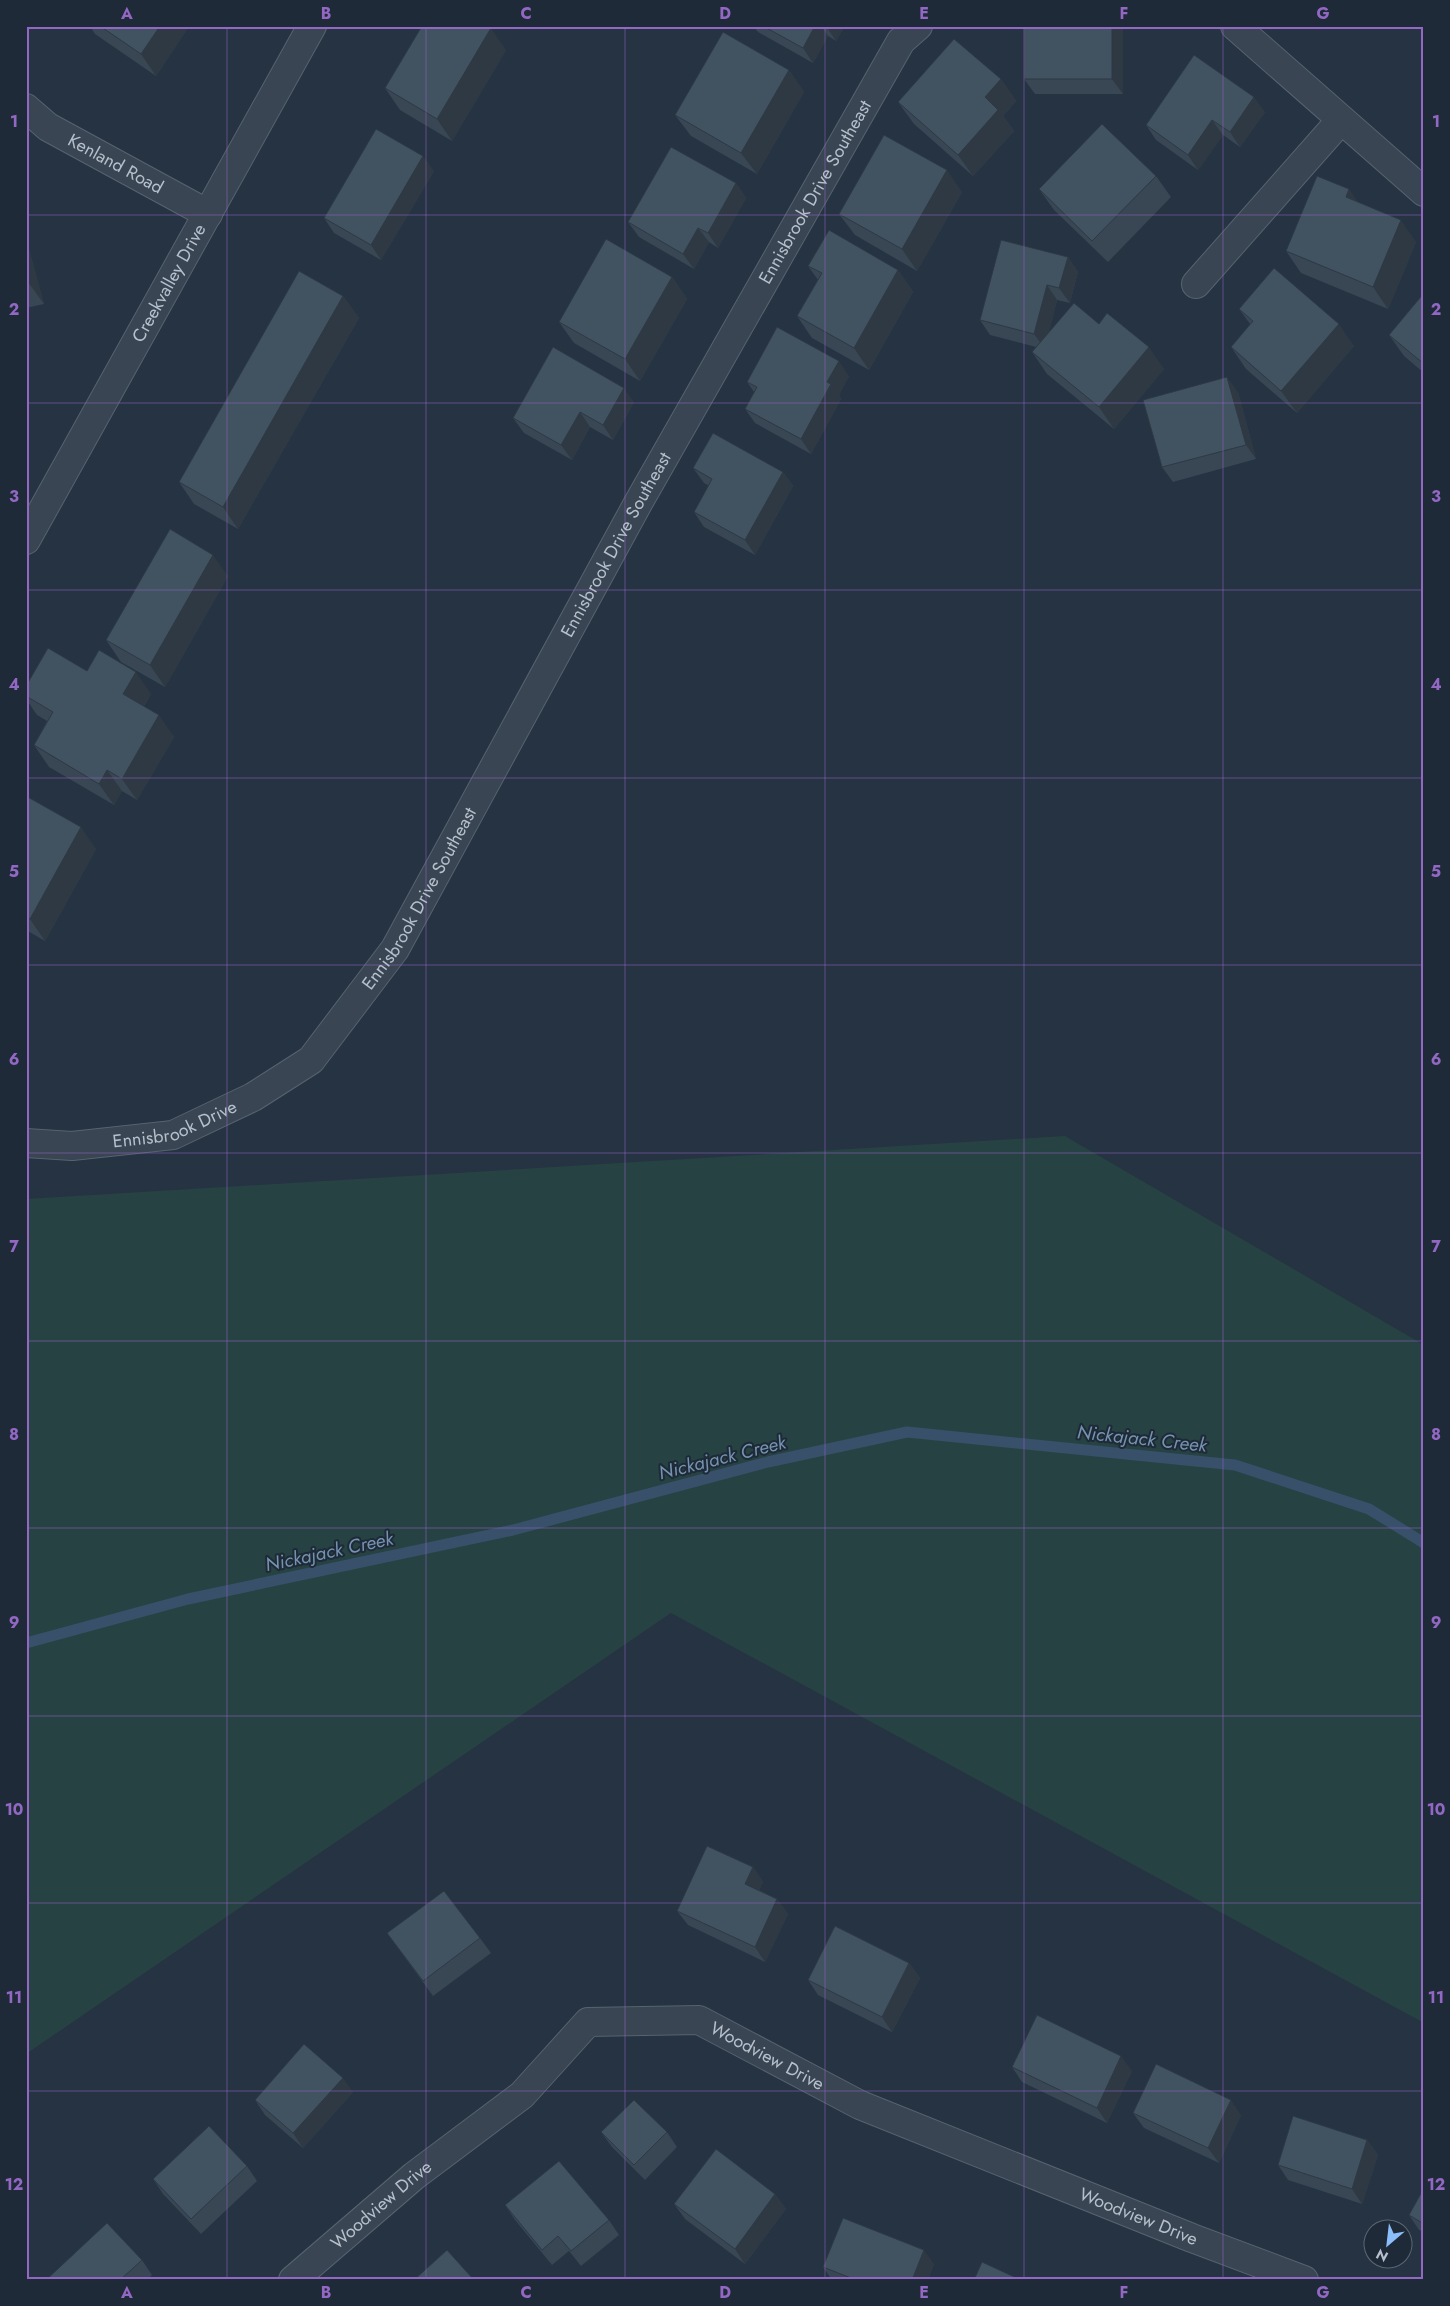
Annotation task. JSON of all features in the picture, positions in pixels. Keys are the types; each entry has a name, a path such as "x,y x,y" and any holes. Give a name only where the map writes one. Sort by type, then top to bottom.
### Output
{"street":[{"name":"Creekvalley Drive","path":"26,540 312,26"},
{"name":"Ennisbrook Drive Southeast","path":"311,1060 395,948 734,334 901,41 918,26"},
{"path":"1235,26 1424,192"},
{"name":"Kenland Road","path":"26,108 48,127 208,214"},
{"path":"1196,284 1341,120"},
{"name":"Ennisbrook Drive","path":"26,1143 72,1146 173,1135 253,1097 311,1060"},
{"name":"Woodview Drive","path":"293,2280 414,2176 522,2095 588,2022 699,2020 860,2104 1192,2238 1304,2280"}],"green space":[{"path":"1065,1136 1424,1345 1424,2023 671,1613 26,2054 26,1199"}],"building":[{"path":"100,26 160,26 141,54"},
{"path":"422,26 487,26 491,28 437,119 385,88"},
{"path":"763,26 815,26 803,48"},
{"path":"1024,26 1112,26 1112,79 1024,79"},
{"path":"723,32 789,70 741,153 675,115"},
{"path":"954,39 1001,79 985,97 998,110 958,155 898,102"},
{"path":"1194,55 1254,97 1230,132 1212,120 1188,155 1146,125"},
{"path":"1102,124 1156,176 1092,241 1039,189"},
{"path":"376,129 423,156 371,245 324,218"},
{"path":"884,135 947,170 902,249 839,214"},
{"path":"671,147 736,183 708,233 698,228 683,254 628,222"},
{"path":"1317,176 1349,189 1346,197 1401,220 1373,287 1286,251"},
{"path":"829,230 898,270 854,348 797,316 822,273 808,266"},
{"path":"606,239 672,277 625,359 559,322"},
{"path":"1001,240 1068,257 1059,288 1047,285 1034,334 980,320"},
{"path":"1274,268 1339,324 1281,391 1231,347 1253,321 1239,309"},
{"path":"299,271 343,296 223,507 179,482"},
{"path":"1424,293 1424,364 1389,335"},
{"path":"1074,303 1099,324 1107,313 1149,347 1099,407 1032,352"},
{"path":"777,327 839,361 827,382 831,384 801,439 745,409 757,387 747,382"},
{"path":"553,347 624,388 603,425 580,412 561,445 513,418"},
{"path":"1227,377 1246,445 1162,467 1143,400"},
{"path":"713,433 783,472 745,540 694,512 712,479 693,468"},
{"path":"170,529 213,555 150,665 106,640"},
{"path":"48,648 87,671 99,650 136,672 123,694 159,715 122,779 107,770 99,784 34,745 53,712 26,696 26,686"},
{"path":"26,796 81,827 30,919 26,917"},
{"path":"707,1846 753,1867 745,1884 777,1899 755,1947 677,1911"},
{"path":"444,1891 480,1938 423,1981 387,1933"},
{"path":"835,1926 909,1963 882,2017 808,1980"},
{"path":"1037,2015 1121,2056 1097,2108 1012,2067"},
{"path":"304,2044 343,2078 293,2133 255,2100"},
{"path":"1156,2064 1231,2100 1208,2148 1133,2113"},
{"path":"634,2100 667,2132 634,2165 601,2132"},
{"path":"1293,2116 1367,2140 1352,2189 1278,2165"},
{"path":"209,2126 247,2166 191,2219 153,2179"},
{"path":"716,2149 775,2194 735,2249 674,2204"},
{"path":"559,2161 609,2220 571,2251 558,2236 542,2250 505,2205"},
{"path":"1424,2188 1424,2224 1409,2215"},
{"path":"843,2218 924,2250 912,2280 856,2280 823,2267"},
{"path":"107,2223 142,2260 120,2280 46,2280"},
{"path":"447,2250 474,2280 414,2280"},
{"path":"982,2262 1021,2280 974,2280"}],"waterway":[{"name":"Nickajack Creek","path":"26,1643 188,1599 513,1530 768,1462 907,1432 1235,1465 1369,1509 1424,1543"}]}
